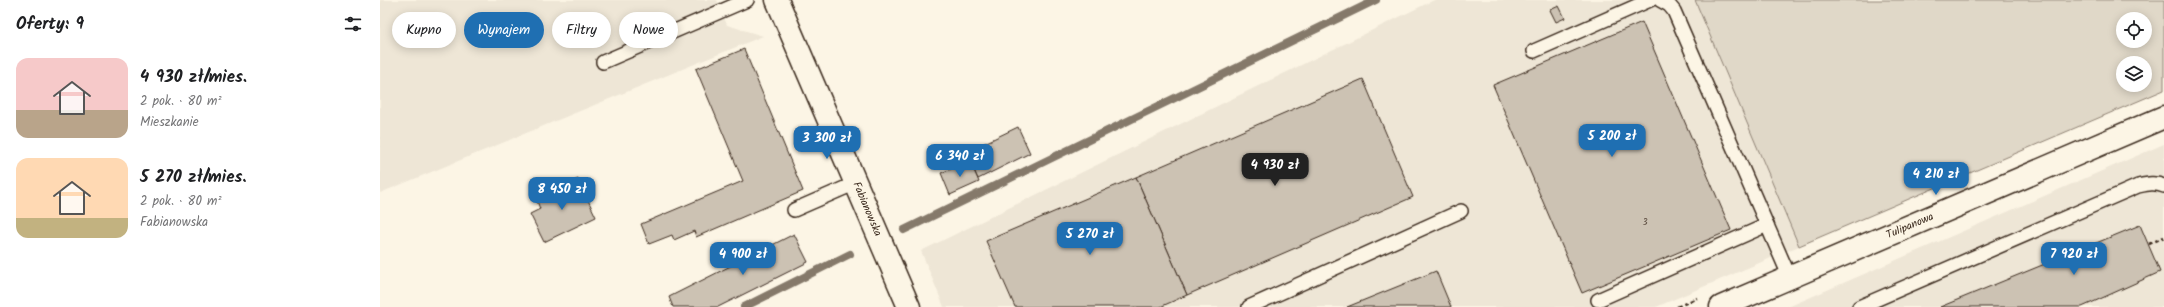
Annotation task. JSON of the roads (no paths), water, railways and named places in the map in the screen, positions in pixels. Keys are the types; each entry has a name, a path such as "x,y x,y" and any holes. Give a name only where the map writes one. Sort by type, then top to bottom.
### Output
{"street":[{"name":"Fabianowska","path":"777,0 910,307"},
{"name":"Tulipanowa","path":"1722,307 2164,117"}],"lane":[{"path":"603,62 747,0"},
{"path":"1534,51 1650,0"},
{"path":"1660,0 1674,10 1790,278"},
{"path":"794,210 856,183"},
{"path":"1859,307 2138,186 2159,184 2164,186"},
{"path":"1249,307 1461,211"},
{"path":"1598,300 1767,225"}],"waterway":[{"path":"904,230 1376,0"},
{"path":"744,307 850,254"}]}
